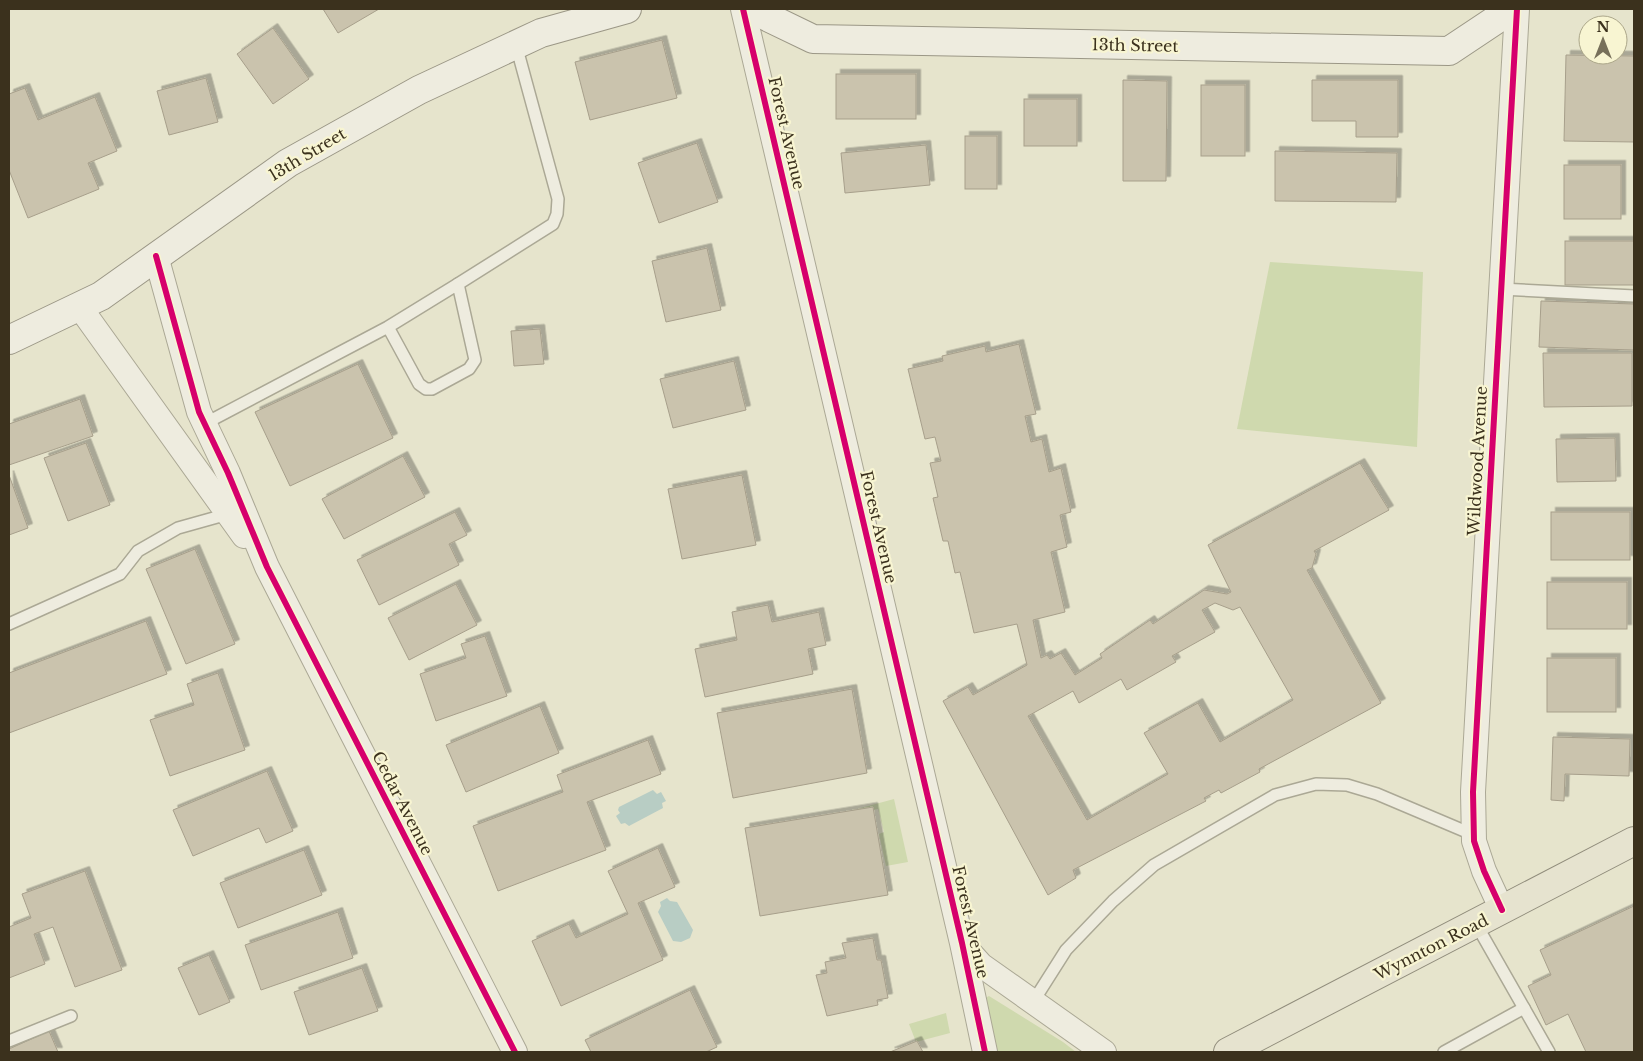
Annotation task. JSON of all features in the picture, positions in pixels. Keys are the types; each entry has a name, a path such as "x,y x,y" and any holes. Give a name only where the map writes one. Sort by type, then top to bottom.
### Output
{"main road":[{"name":"13th Street","path":"9,340 101,296 288,163 419,90 541,32 627,9"},
{"name":"13th Street","path":"751,9 813,39 1449,51 1512,9"},
{"name":"Wynnton Road","path":"1228,1052 1634,841"}],"street":[{"name":"Forest Avenue","path":"744,9 962,943 985,1052"},
{"name":"Wildwood Avenue","path":"1502,910 1484,871 1474,841 1473,792 1517,9"},
{"path":"156,256 199,412 228,473 267,567"},
{"path":"79,306 267,567"},
{"name":"Cedar Avenue","path":"267,567 516,1052"},
{"name":"Forest Avenue","path":"962,943 981,965 1104,1052"}],"lane":[{"path":"204,424 388,327 553,224 558,214 558,199 516,44"},
{"path":"388,327 418,384 426,389 432,389 469,369 474,360 458,284"},
{"path":"1500,289 1634,296"},
{"path":"9,624 120,574 138,551 178,528 228,514"},
{"path":"1033,1002 1066,950 1113,901 1154,864 1275,795 1316,784 1346,785 1378,794 1474,835"},
{"path":"1476,924 1549,1052"},
{"path":"1444,1052 1524,1008"},
{"path":"9,1041 71,1016"}],"green space":[{"path":"1270,262 1423,272 1417,447 1237,429"},
{"path":"894,799 908,862 886,866 879,834 884,832 878,809 809,822"},
{"path":"989,996 1076,1052 994,1052 985,998"},
{"path":"946,1013 950,1033 916,1042 909,1024"}],"shaded area":[{"path":"653,790 657,794 661,792 666,801 662,803 663,808 629,826 625,823 621,824 616,816 620,813 619,807"},
{"path":"667,898 670,901 677,902 693,930 690,938 681,942 673,941 658,912 661,906 660,902"}],"building":[{"path":"323,9 379,9 338,33"},
{"path":"273,28 309,79 273,104 237,54"},
{"path":"662,40 677,98 590,120 575,62"},
{"path":"1566,55 1578,55 1578,65 1628,65 1628,56 1634,56 1634,142 1564,141"},
{"path":"836,74 916,74 916,119 836,119"},
{"path":"206,78 218,122 169,135 157,91"},
{"path":"1123,80 1167,81 1166,181 1123,181"},
{"path":"1312,80 1398,80 1398,137 1356,137 1356,121 1312,121"},
{"path":"1201,85 1245,85 1245,156 1201,156"},
{"path":"25,88 38,120 95,97 117,151 88,163 99,189 28,218 9,170 9,94"},
{"path":"1024,99 1077,99 1077,146 1024,146"},
{"path":"965,136 997,136 997,189 965,189"},
{"path":"697,143 718,202 659,223 638,163"},
{"path":"926,145 930,185 845,193 841,153"},
{"path":"1275,151 1397,153 1396,202 1275,201"},
{"path":"1564,165 1621,165 1621,219 1564,219"},
{"path":"1565,241 1634,241 1634,285 1565,285"},
{"path":"707,248 721,310 666,322 652,261"},
{"path":"1541,301 1634,304 1634,350 1539,347"},
{"path":"540,329 544,364 514,366 511,331"},
{"path":"1019,344 1036,414 1025,416 1031,442 1042,439 1049,472 1061,468 1071,512 1060,515 1067,547 1051,552 1065,612 1033,620 1041,658 1047,655 1050,659 1061,653 1075,675 1102,658 1100,654 1150,620 1153,624 1204,590 1227,594 1231,592 1208,545 1360,463 1389,510 1314,551 1316,554 1312,568 1307,570 1381,703 1259,769 1260,772 1221,793 1219,790 1204,798 1206,801 1073,870 1076,878 1048,895 943,701 968,687 973,695 1027,665 1017,624 974,633 960,572 955,573 948,541 943,541 933,498 938,497 930,463 941,461 935,437 925,439 908,369 943,361 942,356 985,346 986,352","holes":["1215,603 1233,610 1240,607 1293,700 1220,742 1198,703 1144,733 1168,774 1087,820 1028,716 1073,691 1079,703 1121,679 1127,690 1176,662 1172,656 1215,632 1202,610"]},
{"path":"1543,353 1632,353 1632,406 1544,407"},
{"path":"734,361 746,410 673,428 660,379"},
{"path":"358,364 393,438 290,486 255,412"},
{"path":"80,399 93,436 9,465 9,424"},
{"path":"1615,438 1616,481 1557,482 1556,439"},
{"path":"86,443 110,505 68,521 44,458"},
{"path":"403,456 425,497 344,539 322,499"},
{"path":"9,475 28,528 9,535"},
{"path":"742,475 756,545 682,559 668,489"},
{"path":"455,512 467,535 449,544 459,565 379,605 357,560"},
{"path":"1551,512 1630,512 1630,560 1551,560"},
{"path":"195,549 235,644 186,664 146,569"},
{"path":"1547,582 1627,582 1627,629 1547,629"},
{"path":"456,584 477,625 409,660 388,618"},
{"path":"768,605 772,622 819,612 826,645 808,649 813,674 705,697 695,649 737,640 732,612"},
{"path":"146,621 167,674 9,733 9,673"},
{"path":"485,636 507,696 436,721 420,674 466,658 461,644"},
{"path":"1547,658 1616,658 1616,712 1547,712"},
{"path":"218,673 245,750 170,776 150,720 194,705 187,684"},
{"path":"852,689 867,773 733,798 717,713"},
{"path":"540,706 559,753 466,792 446,745"},
{"path":"1553,737 1630,739 1629,776 1565,774 1564,801 1551,800"},
{"path":"648,740 661,774 587,802 606,850 498,891 473,826 563,792 557,775"},
{"path":"267,771 293,831 266,843 259,828 193,856 173,810"},
{"path":"873,807 888,895 760,916 745,828"},
{"path":"658,848 675,887 638,903 663,960 561,1006 532,941 569,924 576,938 628,914 608,871"},
{"path":"304,850 322,895 238,928 220,883"},
{"path":"85,871 122,970 75,987 53,927 34,934 45,964 9,978 9,927 31,918 22,894"},
{"path":"1634,906 1634,1052 1586,1052 1568,1014 1546,1025 1528,986 1551,975 1540,950"},
{"path":"338,912 353,958 261,990 245,945"},
{"path":"873,938 877,960 881,960 888,998 877,1000 878,1005 827,1016 816,975 827,973 825,962 846,958 842,943"},
{"path":"209,955 230,1002 199,1015 178,968"},
{"path":"362,968 378,1011 309,1035 294,992"},
{"path":"690,990 717,1047 706,1052 591,1052 585,1040"},
{"path":"49,1031 58,1052 9,1052 9,1049"},
{"path":"917,1041 923,1052 890,1052"}],"cycle path":[{"path":"743,9 962,943 985,1052"},
{"path":"1502,910 1484,871 1474,841 1473,792 1517,9"},
{"path":"156,256 199,412 228,473 267,567 515,1052"}]}
